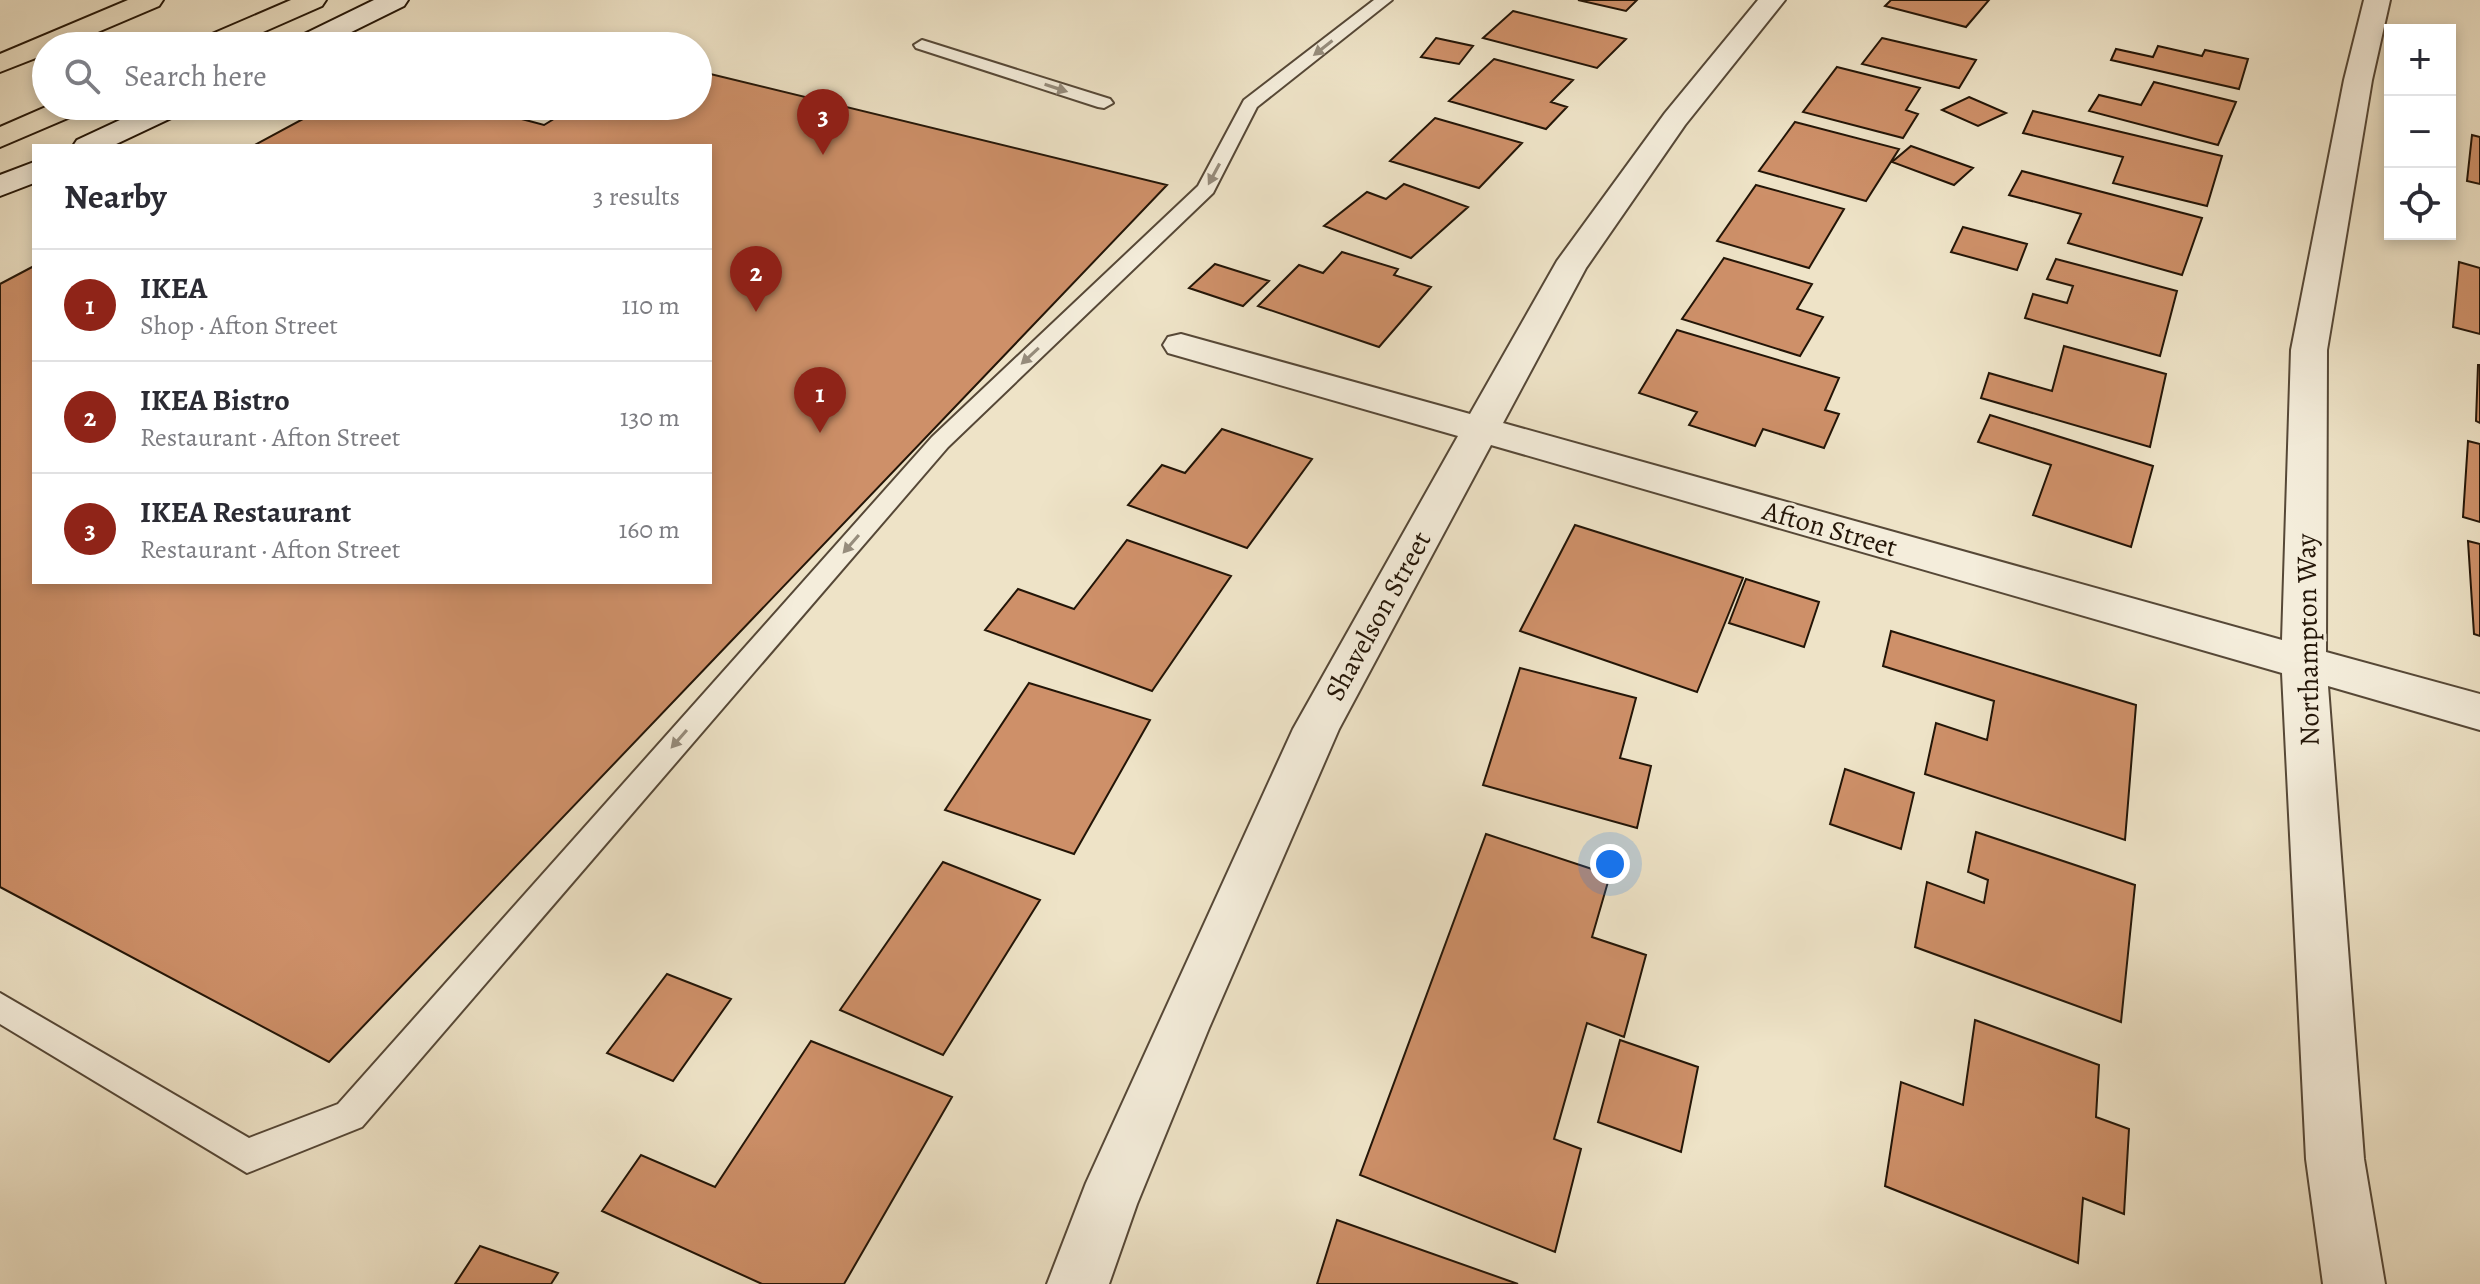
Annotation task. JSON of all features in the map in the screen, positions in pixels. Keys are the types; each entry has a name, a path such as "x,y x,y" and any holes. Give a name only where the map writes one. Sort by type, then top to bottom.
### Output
{"highway":[{"path":"75,32 150,0"},
{"path":"240,32 313,0"},
{"path":"0,64 32,50"},
{"path":"0,138 40,120"}],"street":[{"path":"330,32 395,0"},
{"name":"Shavelson Street","path":"1078,1284 1107,1204 1176,1043 1316,729 1569,268 1675,119 1772,0"},
{"name":"Northampton Way","path":"2354,1284 2335,1159 2304,664 2309,350 2358,80 2377,0"},
{"path":"92,144 144,120"},
{"path":"0,187 32,172"},
{"name":"Afton Street","path":"1181,345 2480,712"}],"lane":[{"path":"0,1007 247,1156 350,1116 940,442 1206,189 1250,104 1384,0"},
{"path":"922,45 1104,103"}],"building":[{"path":"1578,0 1637,0 1626,11"},
{"path":"1891,0 1989,0 1966,27 1885,6"},
{"path":"1513,11 1626,39 1597,68 1483,38"},
{"path":"1436,38 1473,46 1459,64 1421,57"},
{"path":"1882,38 1976,60 1959,88 1862,64"},
{"path":"2158,46 2202,56 2205,50 2248,59 2239,89 2111,60 2116,49 2153,57"},
{"path":"1494,59 1573,80 1551,102 1567,107 1546,129 1449,101"},
{"path":"1837,67 1920,88 1906,110 1918,114 1903,138 1803,112"},
{"path":"712,74 1167,185 329,1062 0,887 0,284 32,267 32,584 712,584 712,144 257,144 301,120 525,120 544,125 552,120 712,120"},
{"path":"2154,82 2236,102 2218,145 2089,111 2099,95 2141,105"},
{"path":"1969,97 2006,113 1978,126 1942,110"},
{"path":"2033,111 2222,156 2207,206 2113,183 2123,157 2023,133"},
{"path":"1435,118 1522,143 1479,188 1390,161"},
{"path":"1795,122 1899,149 1866,201 1759,171"},
{"path":"2472,135 2480,137 2480,184 2467,181"},
{"path":"1911,146 1973,168 1954,185 1892,162"},
{"path":"2022,171 2202,218 2182,275 2068,243 2081,214 2009,195"},
{"path":"1404,184 1468,207 1411,258 1324,226 1367,192 1386,199"},
{"path":"1756,185 1844,209 1809,268 1717,241"},
{"path":"1963,227 2027,244 2017,270 1951,252"},
{"path":"1342,252 1398,269 1394,275 1431,287 1379,347 1258,306 1299,265 1323,273"},
{"path":"1724,258 1812,284 1797,309 1823,317 1800,356 1682,319"},
{"path":"2056,259 2177,291 2160,356 2025,318 2033,294 2067,303 2073,286 2047,279"},
{"path":"2459,262 2480,268 2480,334 2453,327"},
{"path":"1215,264 1269,281 1243,306 1189,288"},
{"path":"1677,330 1839,378 1825,410 1839,414 1824,448 1763,429 1755,446 1689,425 1697,412 1639,393"},
{"path":"2064,346 2166,374 2150,447 1981,398 1989,373 2052,391"},
{"path":"2480,365 2480,423 2476,421"},
{"path":"1990,415 2153,466 2131,547 2033,515 2051,465 1978,442"},
{"path":"1222,429 1312,459 1247,548 1128,505 1162,465 1185,473"},
{"path":"2468,441 2480,444 2480,522 2463,517"},
{"path":"1575,525 1743,578 1697,692 1520,631"},
{"path":"1127,540 1231,576 1152,691 985,630 1018,589 1074,609"},
{"path":"2468,541 2480,544 2480,636 2474,634"},
{"path":"1746,579 1819,602 1804,647 1729,623"},
{"path":"1891,631 2136,705 2125,840 1925,774 1936,723 1987,740 1994,701 1883,666"},
{"path":"1520,668 1636,698 1620,758 1651,766 1637,828 1483,785"},
{"path":"1029,683 1150,720 1074,854 945,810"},
{"path":"1845,769 1914,793 1901,849 1830,824"},
{"path":"1976,832 2135,885 2121,1022 1915,947 1927,882 1984,903 1988,880 1968,872"},
{"path":"1486,834 1610,875 1592,937 1646,955 1624,1037 1587,1023 1554,1139 1581,1149 1555,1252 1360,1175"},
{"path":"943,862 1040,900 943,1055 840,1010"},
{"path":"667,974 731,999 673,1081 607,1053"},
{"path":"1975,1020 2099,1065 2096,1117 2129,1129 2124,1214 2083,1198 2078,1263 1885,1186 1901,1082 1963,1105"},
{"path":"1620,1040 1698,1067 1681,1152 1598,1122"},
{"path":"811,1041 952,1097 844,1284 762,1284 602,1211 641,1155 715,1187"},
{"path":"1337,1220 1518,1284 1317,1284"},
{"path":"480,1246 558,1273 551,1284 455,1284"}],"place":[{"name":"IKEA Restaurant","path":"823,155"},
{"name":"IKEA Bistro","path":"756,312"},
{"name":"IKEA","path":"820,433"}]}
